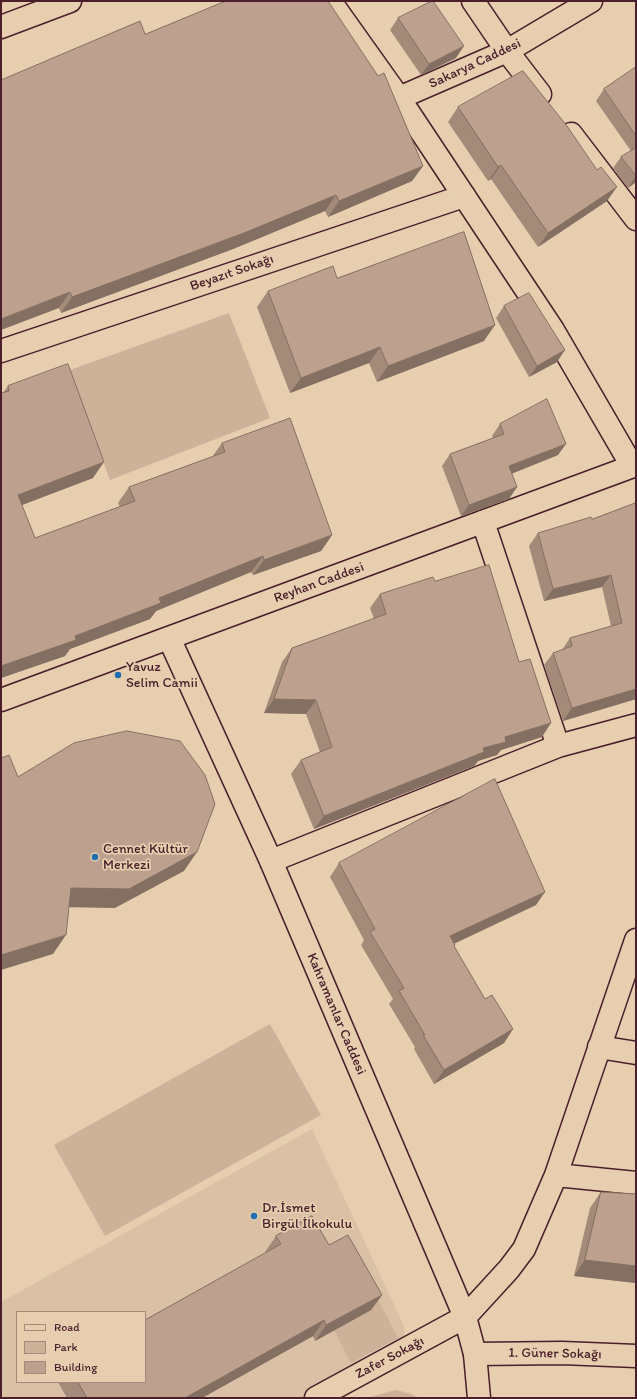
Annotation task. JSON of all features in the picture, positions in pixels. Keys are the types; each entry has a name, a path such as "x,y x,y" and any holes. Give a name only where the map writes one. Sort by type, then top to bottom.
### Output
{"street":[{"path":"1,27 70,1"},
{"path":"330,1 399,98 553,330 634,465"},
{"path":"473,1 507,51 636,219"},
{"name":"Sakarya Caddesi","path":"399,98 507,51 591,1"},
{"name":"Beyazıt Sokağı","path":"1,351 464,196"},
{"name":"Reyhan Caddesi","path":"1,700 634,465"},
{"path":"483,522 558,746"},
{"name":"Kahramanlar Caddesi","path":"169,638 271,861 465,1317 475,1354 479,1398"},
{"path":"271,861 558,746 636,726"},
{"name":"Zafer Sokağı","path":"316,1398 465,1317 509,1269 524,1249 556,1176 636,940"},
{"path":"599,1047 636,1053"},
{"path":"556,1176 636,1183"},
{"name":"1. Güner Sokağı","path":"475,1354 562,1353 636,1356"}],"shaded area":[{"name":"Dr.İsmet Birgül İlkokulu","path":"312,1129 403,1324 405,1333 402,1345 308,1398 1,1398 1,1302"}],"green space":[{"path":"229,313 270,418 110,480 70,370"},
{"path":"270,1024 321,1115 105,1236 54,1145"},
{"path":"348,1242 398,1338 351,1363 301,1266"},
{"path":"396,1390 419,1398 366,1398"}],"building":[{"path":"226,1 328,1 378,76 384,73 423,166 339,201 336,195 244,233 72,297 70,292 1,319 1,80 140,21 145,34"},
{"path":"432,1 464,46 429,64 398,18"},
{"path":"636,67 636,136 604,89"},
{"path":"523,71 567,126 597,170 601,167 617,187 548,233 501,165 498,167 458,107"},
{"path":"636,148 636,176 621,157"},
{"path":"464,232 495,325 388,366 380,347 301,378 268,291 333,266 337,278"},
{"path":"529,293 565,350 537,366 504,306"},
{"path":"68,364 104,462 18,495 35,538 135,501 129,487 225,452 222,443 290,418 332,535 264,560 263,556 159,598 161,603 75,636 76,640 1,666 1,393 9,391 8,386"},
{"path":"547,399 566,444 509,466 517,487 469,505 450,454 504,434 500,424"},
{"path":"636,503 636,689 572,708 553,653 572,646 570,638 622,623 611,575 553,589 538,533 591,517 592,519"},
{"path":"489,565 519,662 530,659 551,723 505,737 506,742 483,748 484,752 324,816 301,760 332,747 316,700 274,699 292,648 386,614 380,594 433,577 435,581"},
{"name":"Cennet Kültür Merkezi","path":"127,731 180,741 205,775 215,804 197,852 129,889 71,888 66,935 1,955 1,758 9,755 18,777 74,743"},
{"path":"495,779 545,892 450,936 455,945 454,946 485,999 492,995 513,1029 444,1070 399,991 404,988 370,932 375,929 339,863"},
{"path":"601,1192 636,1194 636,1266 585,1260"},
{"path":"312,1216 329,1245 348,1235 382,1295 326,1325 324,1320 185,1398 87,1398 79,1383 146,1383 146,1319 281,1244 276,1236"}],"place":[{"name":"Yavuz Selim Camii","path":"118,675"},
{"name":"Cennet Kültür Merkezi","path":"95,857"},
{"name":"Dr.İsmet Birgül İlkokulu","path":"254,1216"}]}
